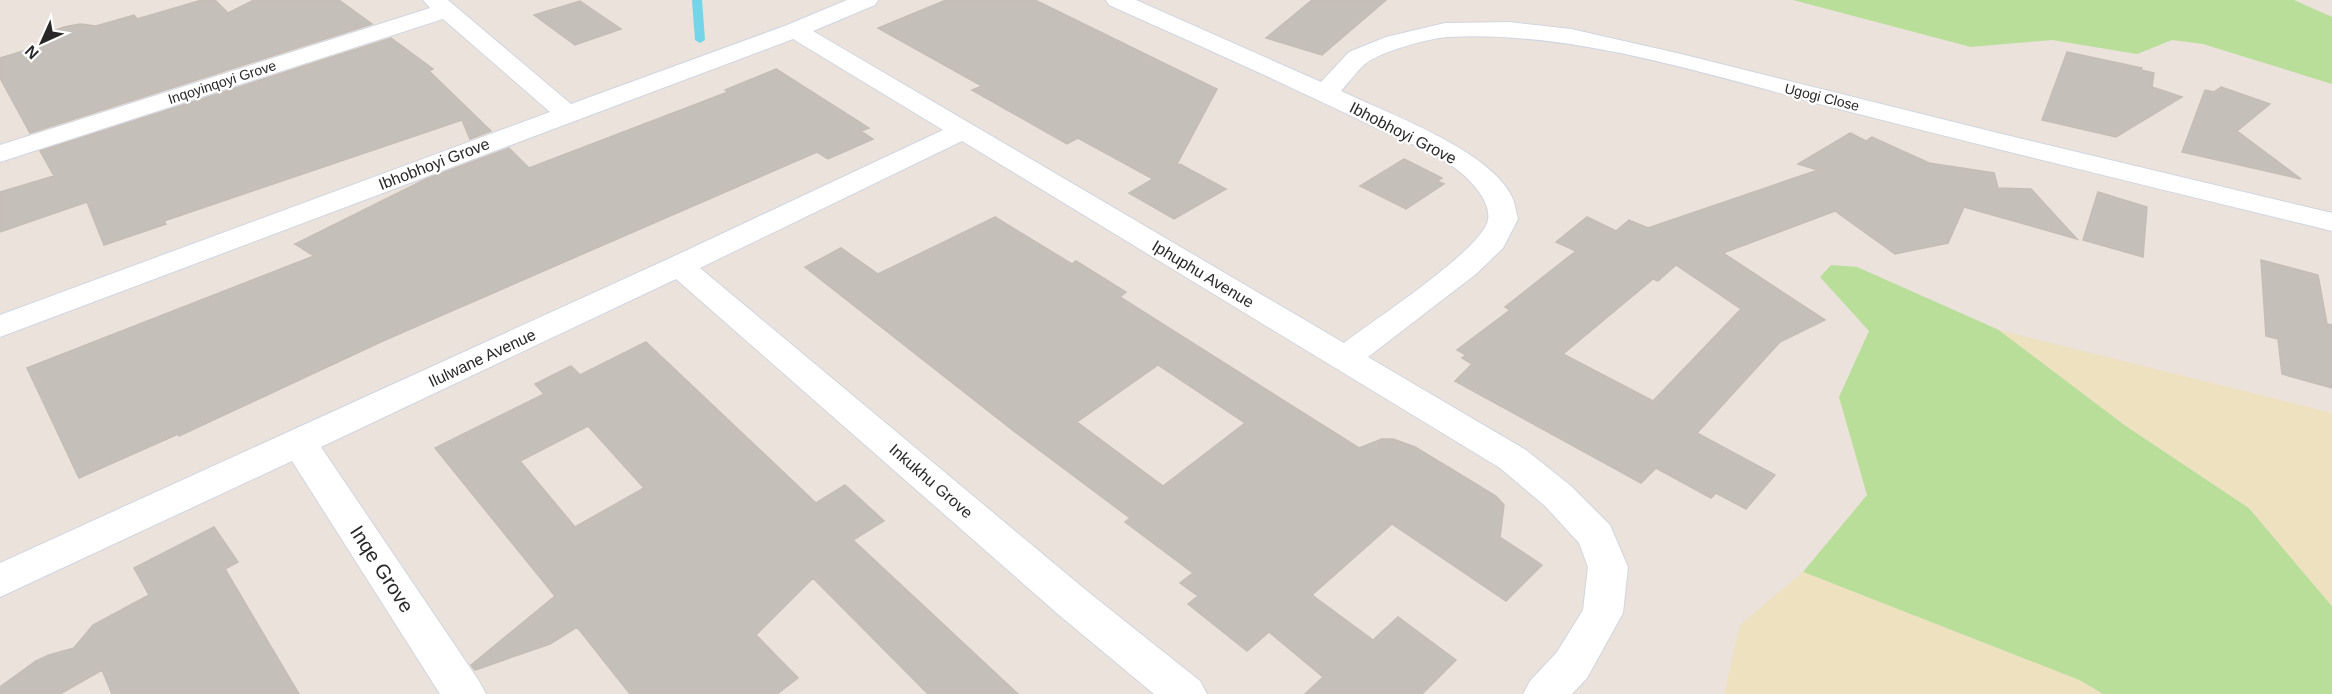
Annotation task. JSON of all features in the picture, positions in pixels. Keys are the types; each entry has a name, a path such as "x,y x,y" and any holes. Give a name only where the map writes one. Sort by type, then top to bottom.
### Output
{"street":[{"name":"Ibhobhoyi Grove","path":"0,327 795,30 867,0"},
{"name":"Ibhobhoyi Grove","path":"1117,0 1325,93 1438,147 1475,170 1498,197 1503,219 1492,242 1465,267 1345,358"},
{"path":"439,5 567,114"},
{"name":"Inqoyinqoyi Grove","path":"0,154 439,5"},
{"name":"Ugogi Close","path":"1325,93 1358,57 1394,42 1445,30 1509,29 1570,36 1681,61 2000,142 2332,222"},
{"name":"Iphuphu Avenue","path":"795,30 1513,459 1558,496 1596,536 1608,567 1603,613 1572,665 1545,694"},
{"name":"Ilulwane Avenue","path":"0,580 300,444 962,131"},
{"name":"Inkukhu Grove","path":"679,266 1082,610 1185,694"},
{"name":"Inqe Grove","path":"300,444 464,694"}],"green space":[{"path":"1793,0 2294,0 2332,17 2332,84 2203,44 2172,40 2137,54 2052,40 1971,47"},
{"path":"1831,265 1857,267 1999,330 2126,426 2249,508 2332,606 2332,694 2103,694 2079,680 1803,572 1867,495 1839,397 1869,331 1820,277"}],"sand":[{"path":"1999,330 2332,413 2332,606 2249,508 2126,426"},
{"path":"1803,572 2079,680 2103,694 1724,694 1740,625"}],"building":[{"path":"202,0 215,0 228,13 254,0 339,0 372,24 30,133 0,78 0,58 43,45 56,30 64,27 80,24 96,26 134,15 137,19"},
{"path":"946,0 1035,0 1217,89 1176,166 1180,164 1226,189 1174,219 1129,193 1153,179 1078,138 1067,144 972,90 982,86 878,28"},
{"path":"1312,0 1386,0 1322,55 1266,38"},
{"path":"580,1 621,29 575,45 534,15"},
{"path":"391,38 433,69 429,71 491,131 470,139 462,120 164,221 166,224 104,245 87,202 0,232 0,192 54,176 40,151"},
{"path":"2067,52 2142,68 2141,70 2154,73 2152,87 2182,97 2116,137 2042,120"},
{"path":"776,69 869,128 861,131 873,139 828,159 817,152 385,340 179,436 178,434 79,478 27,368 314,256 295,244 426,179 509,148 529,168 728,92 725,90"},
{"path":"2221,87 2270,104 2237,131 2301,179 2182,152 2205,90 2214,92"},
{"path":"1850,133 1866,141 1872,137 1929,163 1994,173 1998,188 2031,189 2077,239 1964,207 1948,243 1895,254 1835,211 1723,253 1825,320 1780,342 1697,433 1775,475 1746,509 1716,493 1711,498 1656,468 1641,483 1455,381 1472,364 1462,358 1466,355 1457,350 1510,310 1505,307 1576,251 1556,242 1587,217 1616,231 1629,220 1648,228 1818,170 1798,164","holes":["1676,265 1741,309 1653,401 1563,354 1653,279 1658,281"]},
{"path":"1404,159 1442,178 1437,181 1444,184 1406,209 1360,186"},
{"path":"2098,192 2147,207 2143,257 2083,240"},
{"path":"995,217 1072,264 1076,261 1126,292 1120,297 1359,448 1382,439 1393,439 1415,447 1496,496 1504,505 1500,537 1542,565 1506,601 1392,524 1312,595 1373,640 1398,617 1456,660 1422,694 1305,694 1323,677 1269,632 1247,651 1188,604 1198,596 1180,583 1193,573 1125,522 1130,518 1019,435 805,267 841,248 878,274","holes":["1158,365 1245,423 1163,486 1077,422"]},
{"path":"2261,260 2318,275 2327,324 2332,325 2332,388 2282,374 2278,339 2266,336"},
{"path":"646,342 816,503 845,485 884,521 853,540 1018,694 928,694 813,578 756,635 798,678 777,694 630,694 577,627 550,644 475,670 471,665 555,596 435,448 544,394 535,384 571,366 580,375","holes":["588,426 644,488 575,527 520,461"]},
{"path":"214,527 238,562 225,569 299,694 112,694 102,670 60,694 0,694 0,687 36,661 74,648 93,625 149,595 134,568"}],"waterway":[{"path":"697,0 700,40"}]}
